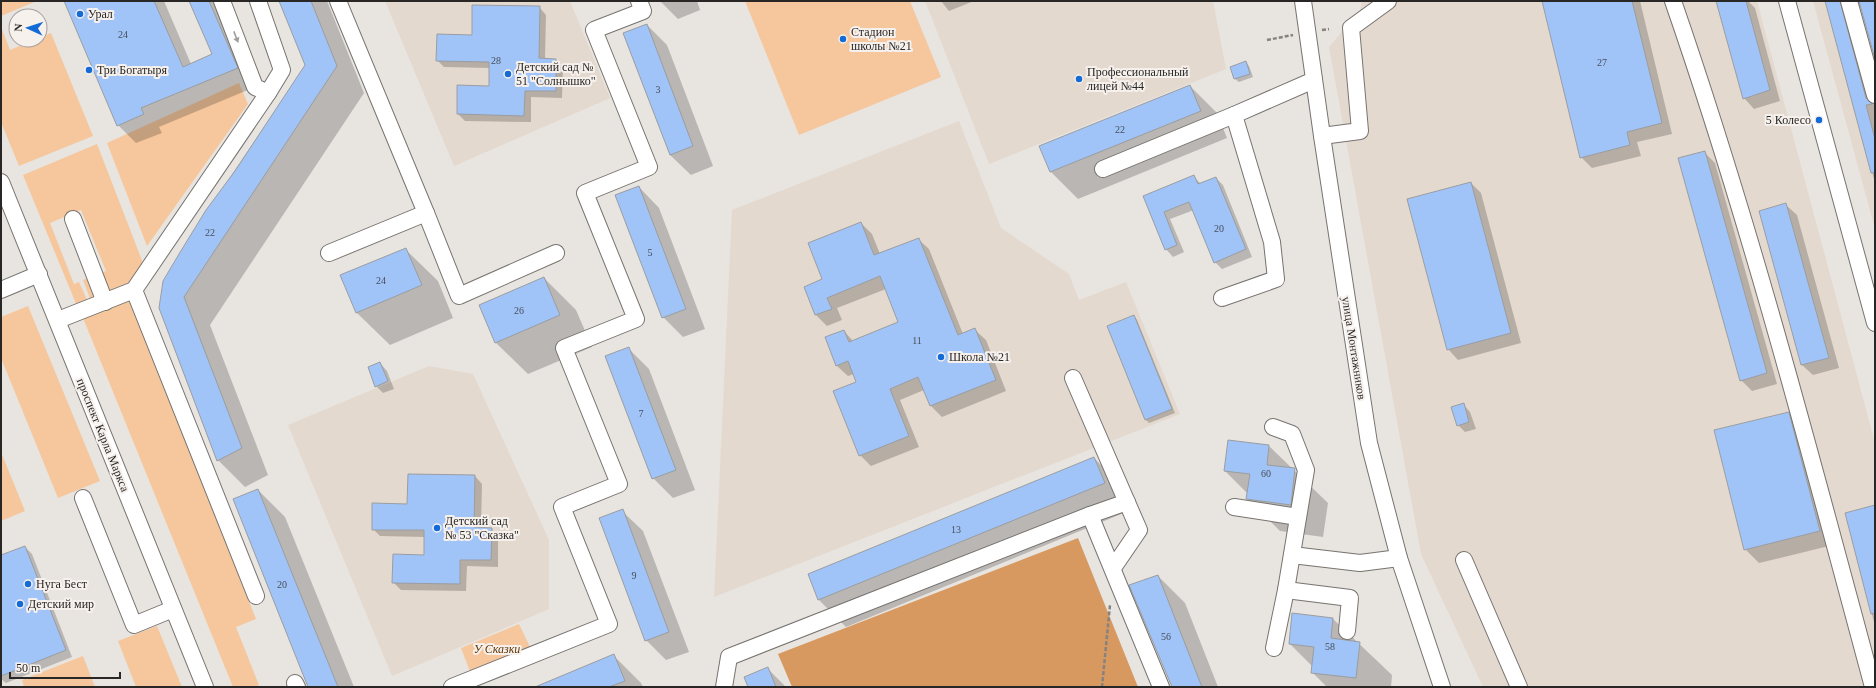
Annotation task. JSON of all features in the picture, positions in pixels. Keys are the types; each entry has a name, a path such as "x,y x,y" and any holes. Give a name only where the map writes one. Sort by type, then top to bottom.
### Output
{"street":[{"path":"222,1 255,87 268,93"},
{"path":"58,320 134,290 268,93 282,70 258,1"},
{"path":"338,1 459,296 556,253"},
{"path":"452,687 609,624 562,507 619,484 564,348 636,319 585,193 649,167 594,30 643,11 639,1"},
{"name":"улица Монтажников","path":"1303,1 1369,443 1399,558 1442,687"},
{"path":"1322,136 1360,131 1351,28 1388,1"},
{"path":"1673,1 1707,99 1791,382 1873,687"},
{"path":"1787,1 1875,322"},
{"path":"1849,1 1875,95"},
{"path":"1103,169 1314,80"},
{"path":"1222,298 1276,279 1272,242 1234,115"},
{"name":"проспект Карла Маркса","path":"1,182 205,687"},
{"path":"329,253 426,213"},
{"path":"73,219 105,302"},
{"path":"1,290 39,274"},
{"path":"134,290 256,596"},
{"path":"1073,378 1139,530 1113,568"},
{"path":"1273,427 1292,434 1306,470 1286,590 1274,648"},
{"path":"83,498 134,625 173,609"},
{"path":"724,687 729,657 1090,515 1127,502"},
{"path":"1234,507 1298,517"},
{"path":"1090,515 1161,687"},
{"path":"1292,554 1360,563 1399,558"},
{"path":"1464,560 1520,687"},
{"path":"1286,590 1350,598 1347,631"}],"path":[{"path":"1102,687 1110,600"}],"shaded area":[{"name":"Детский сад № 51 \"Солнышко\"","path":"385,1 570,1 610,98 454,166"},
{"name":"Профессиональный лицей №44","path":"925,1 1213,1 1226,69 989,164"},
{"path":"1362,1 1757,1 1875,443 1875,687 1483,687 1421,554 1329,47 1360,10"},
{"path":"1813,1 1875,1 1875,229"},
{"name":"Школа №21","path":"959,121 1001,228 1069,274 1079,300 1126,282 1180,414 714,597 732,210"},
{"name":"Детский сад № 53 \"Сказка\"","path":"429,366 473,374 549,540 549,609 392,676 288,425"},
{"path":"1078,538 1138,687 792,687 778,654"}],"green space":[{"path":"1,1 37,1 20,8 8,8 8,13 1,16"},
{"name":"Стадион школы №21","path":"745,1 910,1 941,77 799,135"},
{"path":"1,27 10,50 15,48 48,48 48,34 51,33 93,136 19,166 1,122"},
{"path":"239,83 248,104 147,246 107,143"},
{"path":"97,144 143,263 128,286 91,301 83,280 106,271 81,210 50,223 74,284 79,282 88,302 77,306 23,175"},
{"path":"129,300 256,619 236,627 259,685 255,687 233,687 83,318"},
{"path":"28,306 100,481 58,498 1,358 1,317"},
{"path":"1,452 25,511 1,521"},
{"name":"У Сказки","path":"519,624 531,649 471,674 461,648"},
{"path":"157,626 182,687 136,687 118,641"},
{"path":"83,656 95,687 24,687 22,680"}],"building":[{"path":"64,1 154,1 183,67 212,54 189,1 209,1 238,68 141,108 144,114 117,126"},
{"path":"279,1 311,1 337,66 184,297 242,448 217,461 159,308 163,281 179,254 206,210 235,171 305,65"},
{"path":"1542,1 1632,1 1662,123 1627,132 1630,145 1580,158"},
{"path":"1716,1 1746,1 1770,90 1743,99"},
{"path":"1825,1 1840,1 1866,98 1872,104 1866,105 1875,139 1875,173 1871,173"},
{"path":"1859,1 1875,1 1875,59"},
{"path":"472,5 540,6 539,58 556,59 556,91 525,91 524,116 457,114 457,85 489,86 489,62 436,61 437,34 472,35"},
{"path":"647,24 693,146 670,155 623,33"},
{"path":"1246,61 1250,74 1234,79 1230,67"},
{"path":"1190,85 1201,111 1050,172 1039,146"},
{"path":"1705,151 1767,373 1740,381 1678,158"},
{"path":"1194,175 1198,184 1216,177 1246,249 1214,263 1189,202 1164,212 1177,245 1165,250 1143,196"},
{"path":"1471,182 1511,333 1447,350 1407,199"},
{"path":"639,186 686,309 662,318 615,195"},
{"path":"1786,203 1829,358 1801,365 1759,211"},
{"path":"861,222 874,255 919,238 958,335 975,328 996,380 930,406 918,377 890,389 909,436 859,456 833,391 856,382 848,361 836,366 825,337 844,330 849,342 898,322 880,276 827,298 832,309 815,315 804,287 822,279 808,243"},
{"path":"406,248 422,285 356,313 340,275"},
{"path":"544,277 560,315 495,343 479,305"},
{"path":"1134,315 1172,409 1145,420 1107,326"},
{"path":"629,347 676,470 652,479 605,356"},
{"path":"380,362 388,381 375,387 368,367"},
{"path":"1464,403 1469,422 1457,426 1451,407"},
{"path":"1789,412 1820,531 1744,550 1714,430"},
{"path":"1228,440 1269,445 1267,465 1295,468 1291,505 1246,499 1250,474 1224,471"},
{"path":"1094,457 1105,483 818,600 808,574"},
{"path":"408,474 475,475 474,527 492,528 491,560 460,560 460,584 392,583 393,554 424,555 424,530 372,530 372,503 407,504"},
{"path":"258,489 338,687 308,687 233,499"},
{"path":"1875,505 1875,613 1871,614 1845,513"},
{"path":"623,509 669,632 645,641 599,518"},
{"path":"25,546 66,650 1,676 1,555"},
{"path":"1158,575 1202,687 1172,687 1129,585"},
{"path":"1292,613 1333,618 1331,638 1360,642 1356,678 1311,673 1314,647 1289,644"},
{"path":"614,654 625,681 609,687 535,687"},
{"path":"768,667 776,687 748,687 744,677"}],"place":[{"name":"Урал","path":"80,14"},
{"name":"Стадион школы №21","path":"843,39"},
{"name":"Три Богатыря","path":"89,70"},
{"name":"Детский сад № 51 \"Солнышко\"","path":"508,74"},
{"name":"Профессиональный лицей №44","path":"1079,79"},
{"name":"5 Колесо","path":"1819,120"},
{"name":"Школа №21","path":"941,357"},
{"name":"Детский сад № 53 \"Сказка\"","path":"437,528"},
{"name":"Нуга Бест","path":"28,584"},
{"name":"Детский мир","path":"20,604"}]}
